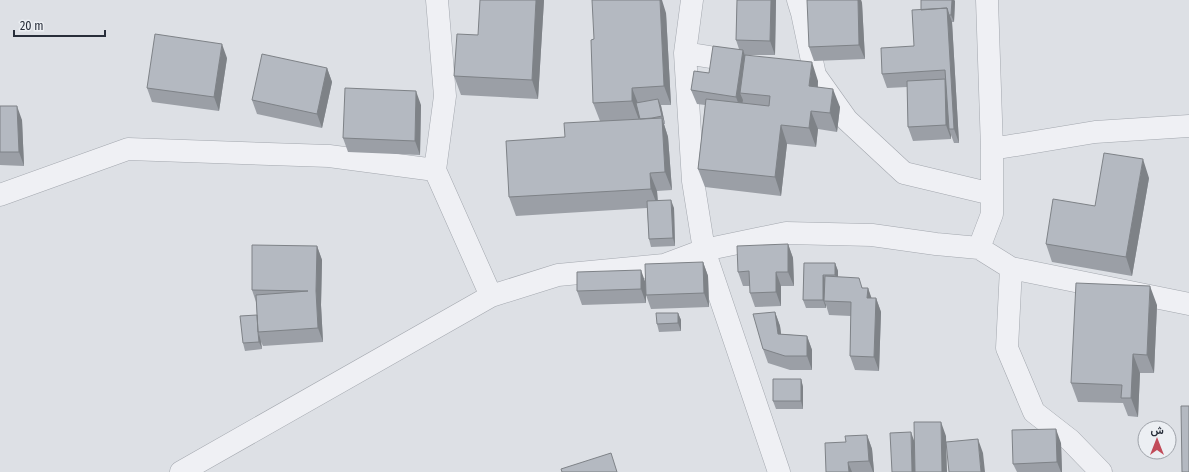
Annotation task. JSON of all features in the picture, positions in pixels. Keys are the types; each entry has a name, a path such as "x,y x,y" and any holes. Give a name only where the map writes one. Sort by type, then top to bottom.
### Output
{"street":[{"path":"437,0 445,96 435,170 491,296"},
{"path":"692,0 685,52 692,181 704,250 779,472"},
{"path":"798,0 815,75 847,120 904,173 992,194"},
{"path":"979,248 992,214 992,149 987,0"},
{"path":"685,52 761,66"},
{"path":"792,71 815,75"},
{"path":"992,149 1095,132 1189,126"},
{"path":"0,195 128,149 328,156 435,170"},
{"path":"181,472 491,296 558,275 664,265 704,250 786,233 872,235 936,244 979,248 1011,268 1189,304"},
{"path":"1011,268 1007,348 1034,412 1070,440 1101,472"}],"building":[{"path":"480,0 536,0 532,80 454,76 457,34 478,35"},
{"path":"592,0 660,0 664,86 632,88 632,101 593,103 591,40 594,39"},
{"path":"737,0 771,0 770,41 736,40"},
{"path":"807,0 858,0 859,45 809,47"},
{"path":"921,0 952,0 951,15 949,15 947,8 921,10"},
{"path":"947,8 954,129 949,129 945,70 882,74 881,48 914,46 912,10"},
{"path":"155,34 222,44 214,97 147,88"},
{"path":"713,46 743,50 736,97 691,90 694,71 709,73"},
{"path":"262,54 327,68 317,114 252,100"},
{"path":"745,55 812,62 809,86 833,89 830,113 811,111 809,128 781,125 775,177 698,169 706,99 769,106 770,96 740,93"},
{"path":"945,79 946,125 908,127 907,81"},
{"path":"345,88 416,91 415,141 343,138"},
{"path":"658,99 662,116 640,119 636,103"},
{"path":"0,106 17,106 19,152 0,152"},
{"path":"662,118 665,172 650,173 651,189 509,197 506,141 565,137 564,123"},
{"path":"1104,153 1143,159 1126,257 1046,244 1053,199 1095,206"},
{"path":"671,200 673,238 649,239 647,201"},
{"path":"788,244 788,272 776,272 776,292 750,293 749,271 738,272 737,246"},
{"path":"252,245 317,246 316,291 318,328 258,332 256,295 308,291 252,290"},
{"path":"703,262 704,293 646,295 645,264"},
{"path":"804,263 835,263 835,275 823,275 823,300 803,300"},
{"path":"641,270 641,289 577,291 577,272"},
{"path":"825,276 859,278 862,288 868,288 867,298 876,298 874,357 850,356 851,302 824,301"},
{"path":"1076,283 1150,286 1147,355 1133,354 1131,398 1121,398 1122,385 1071,383"},
{"path":"775,312 778,334 807,336 807,356 785,356 763,349 753,314"},
{"path":"656,313 678,313 678,323 657,324"},
{"path":"257,315 259,342 243,343 240,316"},
{"path":"773,379 801,379 801,401 773,401"},
{"path":"1181,406 1189,406 1189,472 1182,472"},
{"path":"914,422 941,422 942,472 915,472"},
{"path":"1056,429 1057,462 1013,464 1012,430"},
{"path":"911,432 912,472 892,472 890,433"},
{"path":"867,435 869,461 848,462 849,472 826,472 825,443 846,442 845,436"},
{"path":"978,439 981,472 949,472 946,442"},
{"path":"611,453 617,472 562,472 561,469"}]}
